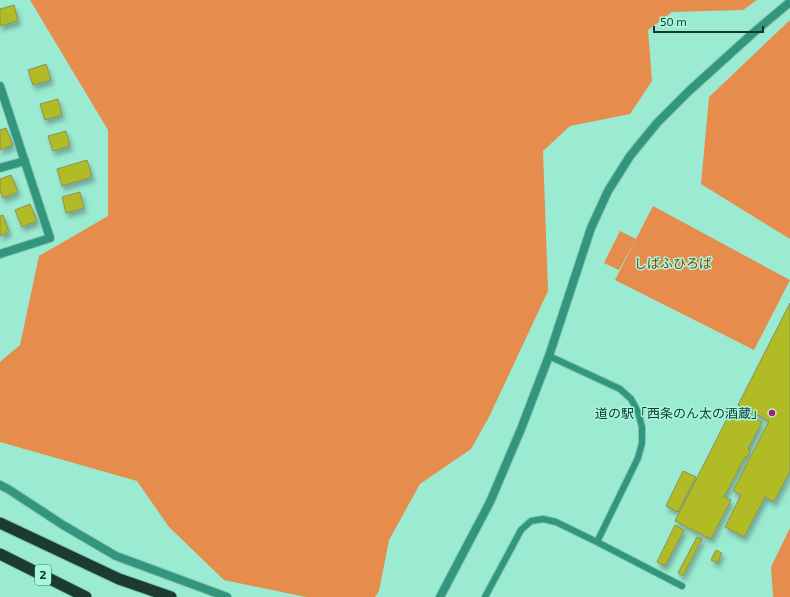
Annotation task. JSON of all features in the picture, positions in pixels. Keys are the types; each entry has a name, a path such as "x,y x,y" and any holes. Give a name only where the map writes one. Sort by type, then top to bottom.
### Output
{"highway":[{"path":"0,523 119,579 171,597"},
{"name":"2","path":"0,554 86,597"}],"street":[{"path":"440,597 490,502 521,429 549,356 591,228 608,191 630,156 657,123 689,91 790,2"},
{"path":"0,86 50,238 0,254"},
{"path":"0,168 25,161"},
{"path":"0,485 63,525 116,556 227,597"}],"lane":[{"path":"549,356 620,390 631,399 638,412 642,427 642,443 638,458 598,542"},
{"path":"485,597 521,530 531,521 544,519 556,522 598,542 682,586"}],"green space":[{"path":"30,0 757,0 743,10 672,12 648,30 652,81 630,114 570,126 543,151 548,291 489,417 471,449 420,484 389,540 379,591 375,597 306,597 224,580 169,527 137,481 0,442 0,362 20,345 39,256 108,216 108,130"},
{"path":"790,20 790,239 701,184 709,97"},
{"name":"しばふひろば","path":"653,206 790,280 754,350 615,280"},
{"path":"620,231 636,239 619,270 604,263"},
{"path":"790,528 790,597 773,597 771,567"}],"building":[{"path":"14,5 18,21 0,26 0,9"},
{"path":"46,64 51,80 33,85 28,70"},
{"path":"58,99 62,115 45,120 40,104"},
{"path":"6,128 13,145 0,150 0,130"},
{"path":"66,131 70,146 53,151 48,136"},
{"path":"87,160 92,177 62,186 57,169"},
{"path":"11,175 18,192 3,198 0,191 0,179"},
{"path":"80,192 84,208 66,213 62,197"},
{"path":"30,204 37,221 22,227 15,210"},
{"path":"3,215 9,232 0,236 0,216"},
{"name":"道の駅「西条のん太の酒蔵」","path":"790,303 790,471 774,502 765,497 744,537 725,527 741,495 733,491 769,421 738,405"},
{"path":"733,407 762,422 748,449 750,451 747,458 745,457 724,497 731,500 711,539 675,521"},
{"path":"683,471 696,477 678,512 666,506"},
{"path":"675,525 684,530 665,566 657,562"},
{"path":"697,537 702,539 683,576 678,573"},
{"path":"716,550 722,553 717,563 711,560"}],"place":[{"name":"道の駅「西条のん太の酒蔵」","path":"772,413"}]}
